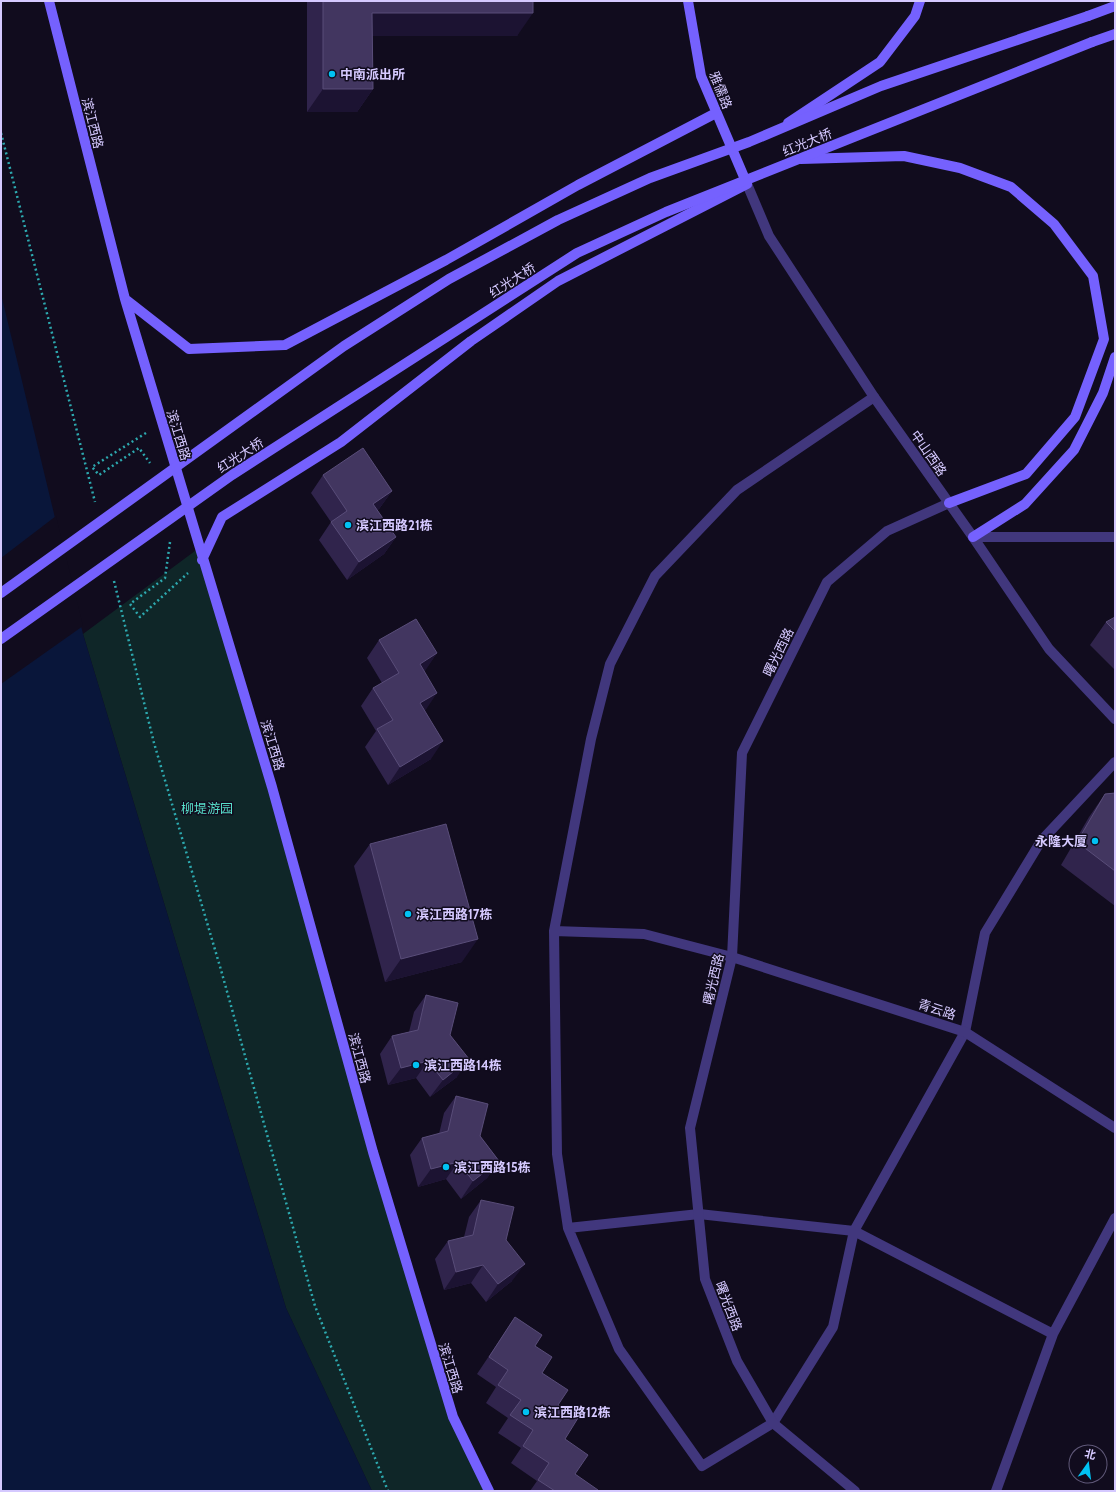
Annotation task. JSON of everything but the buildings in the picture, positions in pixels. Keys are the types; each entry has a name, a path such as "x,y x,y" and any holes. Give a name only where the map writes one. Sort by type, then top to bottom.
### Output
{"main road":[{"name":"滨江西路","path":"49,1 125,299 202,560 272,788 373,1152 453,1417 489,1491"},
{"name":"雅儒路","path":"688,1 700,76 747,184"},
{"path":"775,131 880,62 914,16 920,1"},
{"name":"红光大桥","path":"1,593 344,346 449,280 558,220 643,181 775,131 881,86 1115,6"},
{"name":"红光大桥","path":"1,639 174,515 239,471 577,253 666,212 1115,34"},
{"path":"125,299 189,349 286,345 446,260 578,185 716,113"},
{"path":"799,159 904,156 960,168 1011,187 1054,224 1093,276 1104,339 1075,417 1026,474 949,503"},
{"path":"202,560 222,517 341,442 470,341 558,281 747,184"},
{"path":"973,537 1025,504 1074,450 1103,393 1115,357"}],"street":[{"name":"中山西路","path":"747,184 769,236 874,397 1049,648 1115,719"},
{"path":"874,397 738,490 654,576 610,664 591,739 554,931 557,1154 568,1228 619,1349 702,1466 773,1423 833,1327 854,1231 964,1032 985,933 1041,841 1115,762"},
{"name":"曙光西路","path":"855,1491 773,1423 737,1361 705,1279 690,1128 732,958 742,753 826,582 887,531 949,503"},
{"path":"973,537 1115,537"},
{"name":"青云路","path":"554,931 644,934 732,958 964,1032 1115,1128"},
{"path":"568,1228 699,1214 854,1231 1053,1334"},
{"path":"996,1491 1053,1334 1115,1218"}],"path":[{"path":"1,133 96,505"},
{"path":"161,478 139,448 99,475 92,467 162,424"},
{"path":"174,515 165,578 130,604 140,617 202,560"},
{"path":"113,574 154,744 221,970 315,1306 388,1491"}],"green space":[{"name":"柳堤游园","path":"199,548 453,1417 489,1491 372,1491 286,1308 83,634"}],"water":[{"path":"1,294 83,634 286,1308 372,1491 1,1491"}],"pier":[{"path":"56,516 83,626 1,684 1,558"}],"place":[{"name":"中南派出所","path":"332,74"},
{"name":"滨江西路21栋","path":"348,525"},
{"name":"永隆大厦","path":"1095,841"},
{"name":"滨江西路17栋","path":"408,914"},
{"name":"滨江西路14栋","path":"416,1065"},
{"name":"滨江西路15栋","path":"446,1167"},
{"name":"滨江西路12栋","path":"526,1412"}]}
